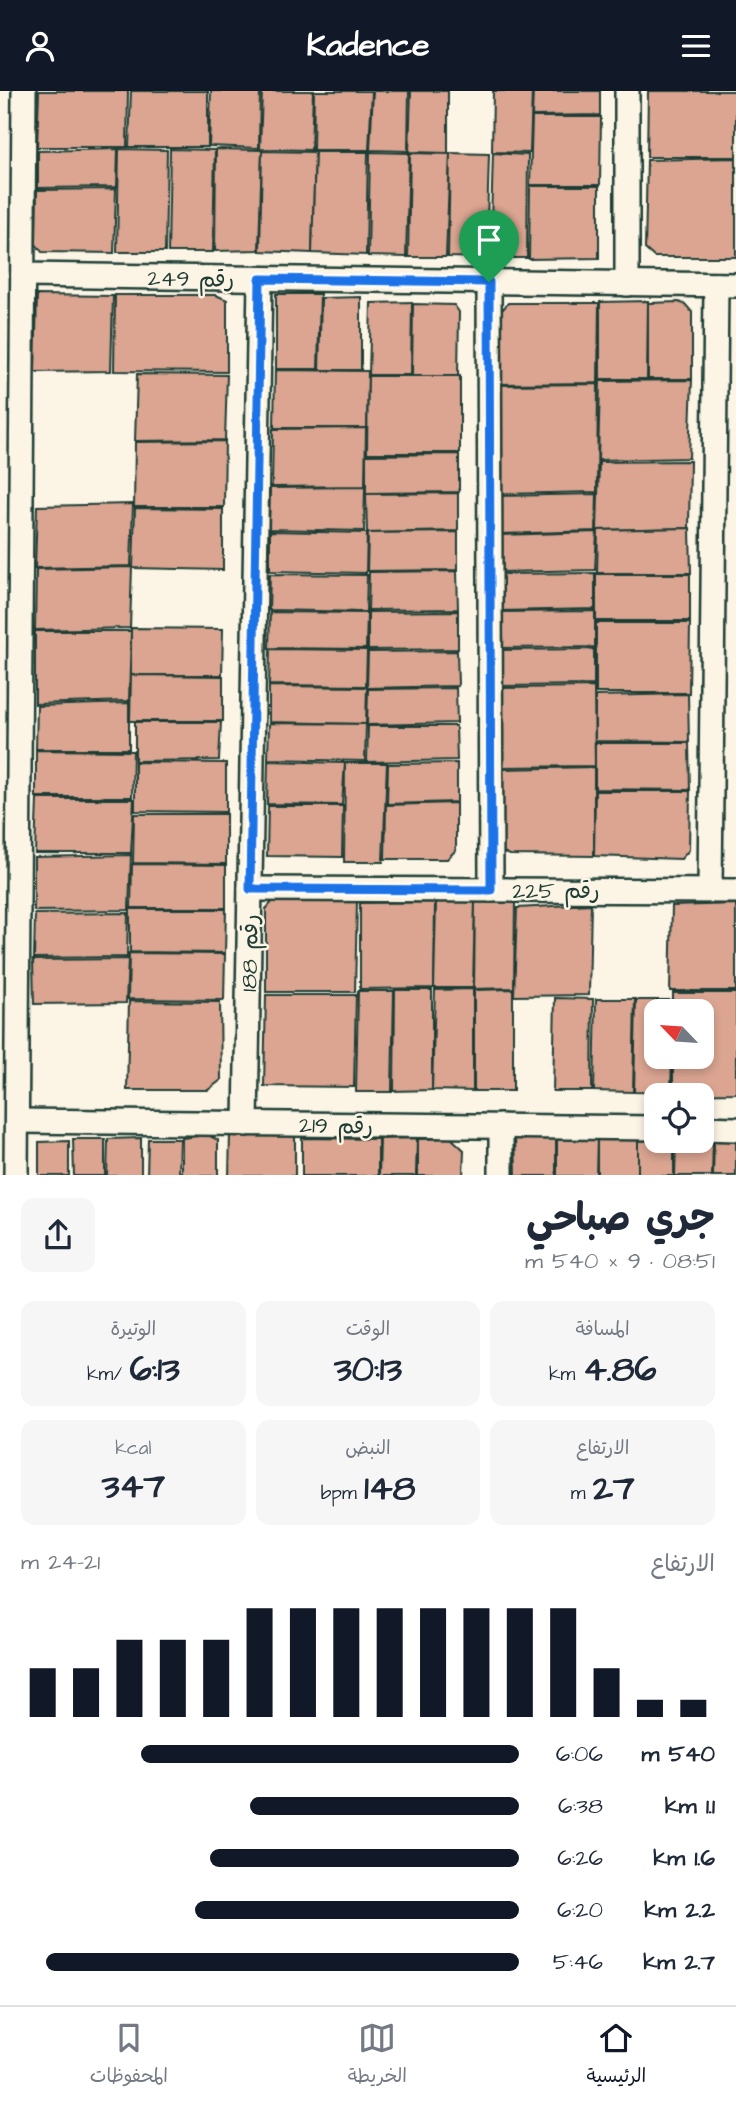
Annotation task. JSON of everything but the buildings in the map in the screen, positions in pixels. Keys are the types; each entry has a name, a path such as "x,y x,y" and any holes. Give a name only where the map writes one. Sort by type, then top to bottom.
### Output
{"street":[{"path":"16,1175 10,703 23,275 24,91"},
{"path":"626,284 627,91"},
{"name":"رقم 249","path":"23,275 726,285"},
{"name":"رقم 188","path":"246,1124 260,279"},
{"path":"489,282 491,890"},
{"path":"710,890 726,285"},
{"name":"رقم 225","path":"250,889 736,891"},
{"name":"رقم 219","path":"17,1121 644,1128"},
{"path":"501,1126 501,1175"},
{"path":"714,1128 736,1129"}],"route":[{"path":"260,279 489,282 491,890 250,889 260,279"}]}
